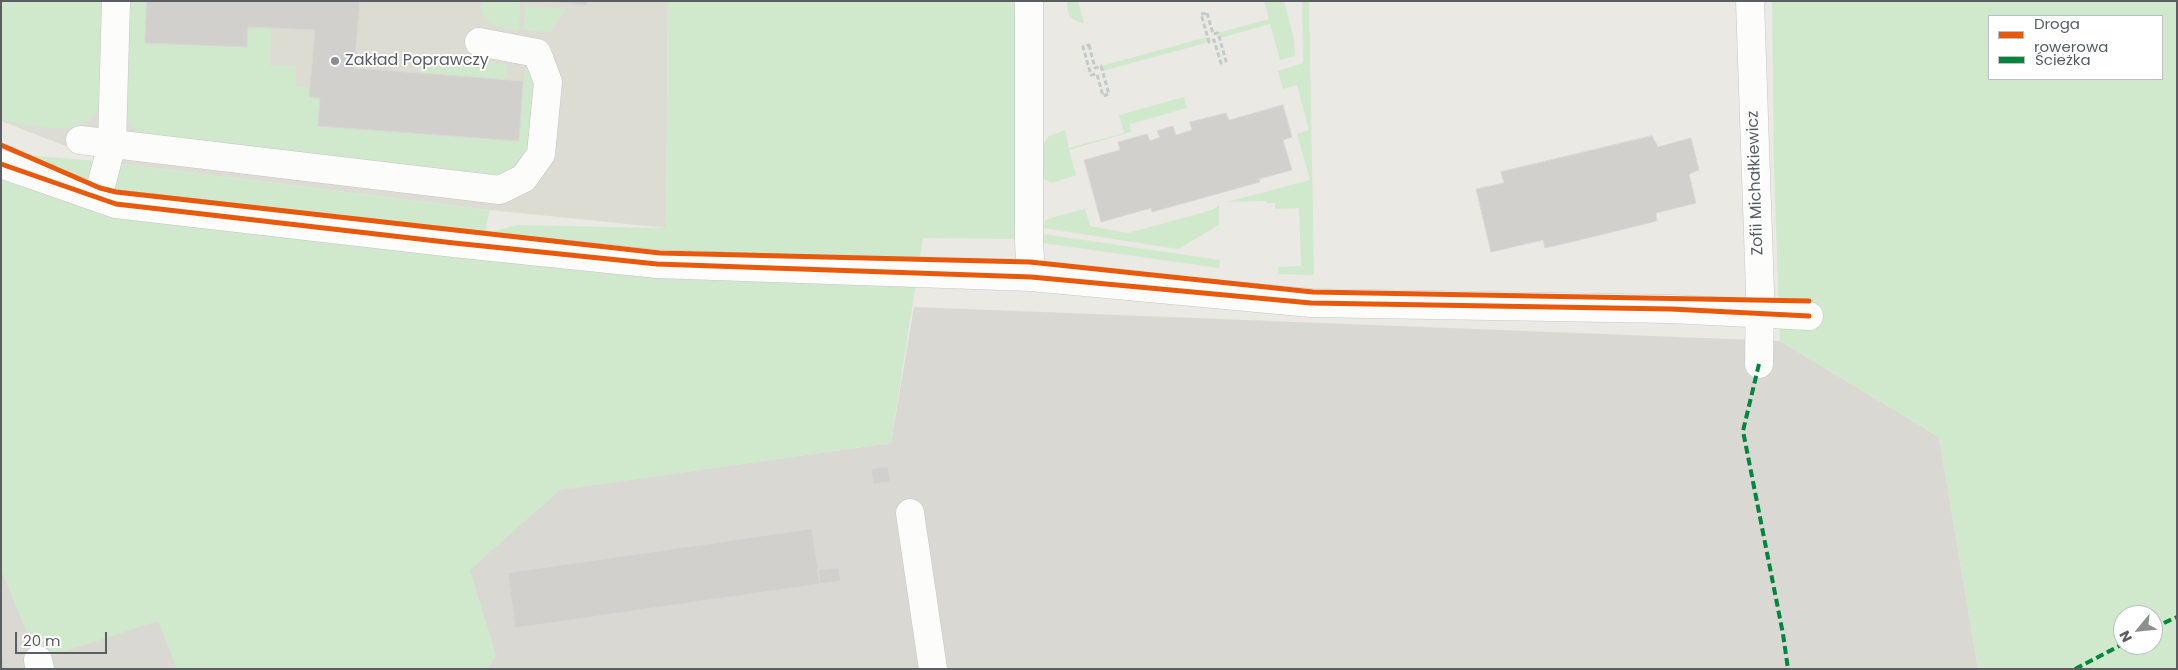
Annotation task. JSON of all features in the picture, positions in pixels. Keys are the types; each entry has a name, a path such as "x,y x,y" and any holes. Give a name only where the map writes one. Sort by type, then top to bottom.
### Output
{"street":[{"path":"98,198 112,144 116,1"},
{"path":"1029,1 1029,242 1031,277"},
{"name":"Zofii Michałkiewicz","path":"1750,1 1759,364"},
{"path":"80,140 500,190 524,178 541,154 548,82 537,53 478,42"},
{"path":"1,164 116,204 454,243 657,264 1031,277 1311,303 1759,312 1809,316"},
{"path":"910,513 933,669"}],"path":[{"path":"1207,13 1213,34 1218,33 1226,61 1221,63 1214,40 1209,42 1201,14 1207,13"},
{"path":"1089,45 1095,68 1101,66 1109,94 1103,96 1097,74 1091,75 1083,47 1089,45"}],"shaded area":[{"name":"Zakład Poprawczy","path":"1,1 668,1 666,228 490,210 107,162 1,121"},
{"path":"914,307 1780,341 1939,437 1978,669 1,669 1,568 891,443"}],"green space":[{"path":"1,1 105,1 100,104 94,116 84,124 57,128 1,120"},
{"path":"122,1 147,3 145,42 248,27 271,28 270,66 296,66 296,87 311,88 310,97 320,98 319,126 519,141 525,66 536,76 528,156 504,179 144,138 122,116"},
{"path":"484,1 520,1 519,30 506,29 489,22 482,13 481,6"},
{"path":"668,1 1017,1 1018,239 923,238 891,443 560,490 470,570 496,655 487,669 177,669 158,621 38,660 1,570 1,153 107,162 490,210 484,234 517,225 666,228"},
{"path":"1067,1 1078,1 1084,23 1072,19"},
{"path":"1264,1 1284,1 1294,39 1295,56 1280,60 1270,24 1220,38 1218,33 1269,19"},
{"path":"1302,1 1309,1 1314,275 1278,274 1278,267 1301,266 1299,208 1275,209 1275,203 1266,203 1266,201 1227,202 1310,180 1297,134 1309,130 1297,85 1283,89 1278,71 1303,63"},
{"path":"1772,1 2177,1 2177,669 1978,669 1939,437 1780,341 1774,170"},
{"path":"525,6 566,9 550,32 524,30"},
{"path":"1207,37 1209,42 1103,71 1101,66"},
{"path":"423,58 506,64 505,80 419,73 420,60"},
{"path":"1184,97 1187,108 1130,124 1131,132 1069,150 1076,175 1052,183 1044,179 1041,148 1049,136 1065,130 1069,148 1124,133 1119,115"},
{"path":"1219,205 1219,225 1178,249 1043,228 1045,221 1050,218 1085,209 1090,226 1128,233 1212,210"},
{"path":"1043,234 1220,260 1219,268 1043,243"}],"building":[{"path":"147,1 360,1 354,68 523,81 519,141 318,126 320,98 309,97 315,30 248,27 247,47 145,43"},
{"path":"550,1 587,1 587,5"},
{"path":"1283,105 1292,137 1283,140 1292,170 1259,179 1260,182 1152,212 1151,208 1101,222 1084,160 1120,150 1118,142 1147,134 1150,141 1160,137 1157,131 1173,126 1176,135 1192,130 1190,122 1226,113 1229,120"},
{"path":"1652,136 1658,147 1691,138 1699,170 1689,174 1696,203 1656,213 1657,221 1567,243 1545,248 1543,240 1491,252 1476,189 1504,183 1501,172"},
{"path":"888,467 890,482 873,484 871,469"},
{"path":"812,529 820,584 515,628 508,573"},
{"path":"839,568 841,581 820,584 818,570"},
{"path":"1,641 4,666 7,665 7,669 1,669"}],"marked path":[{"path":"1759,364 1743,431 1783,634 1788,669"},
{"path":"2163,623 2177,617"},
{"path":"2075,669 2113,649"}],"cycle path":[{"path":"1,145 100,188 116,192 660,253 1030,262 1313,292 1809,301"},
{"path":"1,164 116,204 454,243 657,264 1031,277 1311,303 1671,309 1809,316"}],"place":[{"name":"Zakład Poprawczy","path":"335,61"}]}
